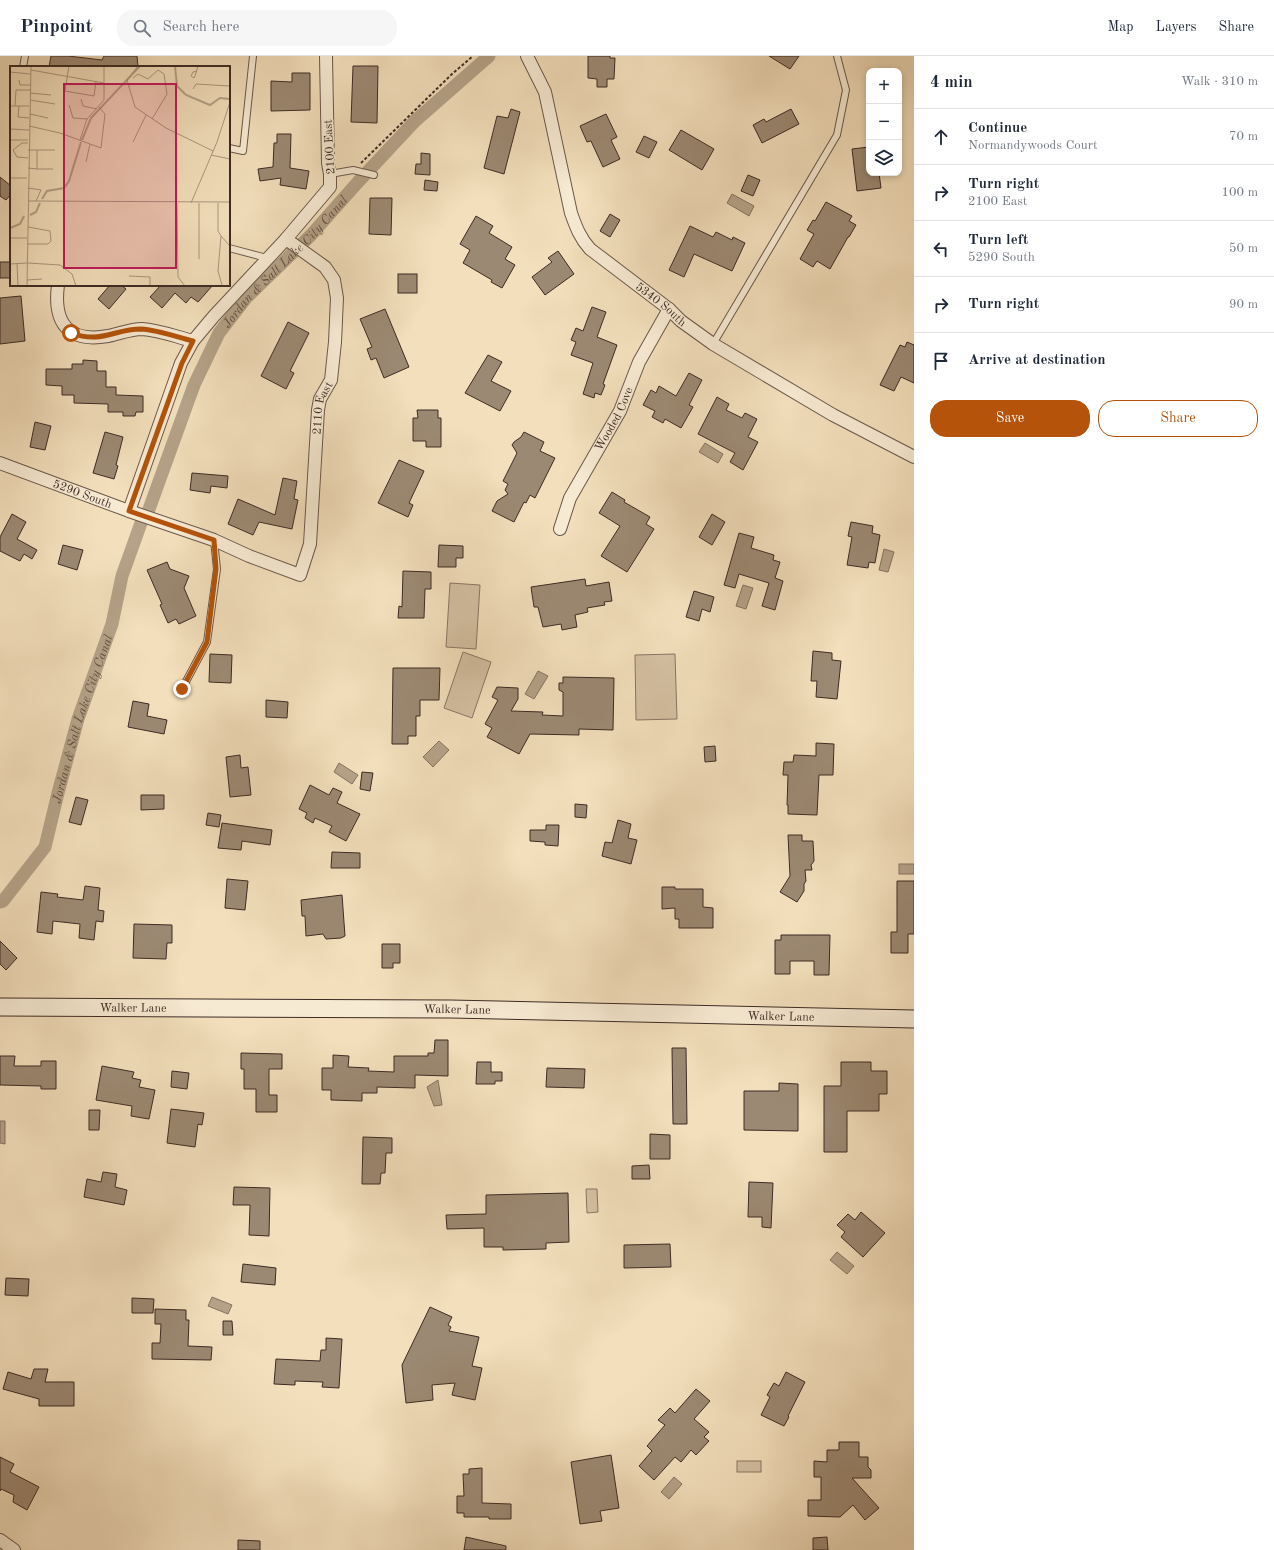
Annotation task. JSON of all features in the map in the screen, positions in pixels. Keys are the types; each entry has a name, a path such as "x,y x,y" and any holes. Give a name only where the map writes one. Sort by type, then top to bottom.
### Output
{"street":[{"name":"2100 East","path":"129,511 182,363 193,341 267,258 289,241 330,187 328,163 326,56"},
{"name":"5340 South","path":"527,56 545,92 571,213 578,234 590,249 669,309 681,321 713,344 833,415 914,457"},
{"name":"2110 East","path":"289,241 325,267 334,280 337,298 335,342 331,380 320,399 318,410 310,544 300,575"},
{"path":"58,286 58,312 65,327 71,333 95,338 143,329 193,341"},
{"name":"Wooded Cove","path":"560,529 570,498 620,411 639,362 669,309"},
{"name":"5290 South","path":"0,463 129,511 214,540 249,556 300,575"},
{"name":"Walker Lane","path":"0,1007 450,1009 914,1019"},
{"path":"0,1540 14,1550"}],"lane":[{"path":"23,66 25,56"},
{"path":"230,148 243,150 254,56"},
{"path":"713,344 837,135 846,90 838,56"},
{"path":"330,174 353,170 374,175"},
{"path":"230,248 267,258"},
{"path":"182,689 207,642 216,569 214,540"}],"path":[{"path":"353,170 473,56"}],"shaded area":[{"path":"732,194 754,206 749,216 727,203"},
{"path":"705,443 723,454 718,463 699,452"},
{"path":"884,549 894,552 888,572 879,570"},
{"path":"450,583 480,585 476,649 446,647"},
{"path":"743,585 753,588 746,609 736,606"},
{"path":"463,652 491,662 472,718 444,708"},
{"path":"675,654 677,719 636,720 635,655"},
{"path":"538,671 548,676 534,699 525,694"},
{"path":"439,741 449,750 433,767 423,757"},
{"path":"339,763 358,775 352,784 334,772"},
{"path":"899,864 914,864 914,874 899,874"},
{"path":"438,1080 442,1105 434,1106 427,1087"},
{"path":"0,1121 5,1121 5,1144 0,1143"},
{"path":"586,1189 597,1189 598,1212 587,1213"},
{"path":"837,1252 854,1266 847,1274 830,1260"},
{"path":"212,1297 232,1305 228,1314 208,1306"},
{"path":"737,1461 761,1461 761,1472 737,1472"},
{"path":"674,1477 682,1484 669,1499 661,1492"}],"building":[{"path":"51,56 68,56 102,60 104,56 137,56 138,66 49,66"},
{"path":"588,56 610,56 610,58 615,58 614,79 607,79 607,87 597,87 597,79 588,78"},
{"path":"769,56 799,56 790,69"},
{"path":"353,66 378,66 377,123 351,122"},
{"path":"292,73 310,73 310,110 271,111 271,81 292,82"},
{"path":"511,109 520,112 504,174 484,168 497,116 508,118"},
{"path":"791,109 799,124 762,143 753,125 764,119 766,122"},
{"path":"606,114 617,137 611,140 620,159 603,167 591,141 587,142 580,126"},
{"path":"681,130 714,149 702,170 669,150"},
{"path":"277,134 291,134 290,168 309,171 306,189 280,185 281,178 260,181 258,169 273,167 274,143 277,143"},
{"path":"644,136 657,142 649,158 636,152"},
{"path":"866,147 866,176 879,176 881,188 857,191 852,149"},
{"path":"421,153 430,154 430,175 415,174 416,164 421,164"},
{"path":"748,175 760,180 753,196 741,191"},
{"path":"0,177 10,185 10,195 6,200 0,196"},
{"path":"425,180 438,182 437,191 424,190"},
{"path":"370,198 392,198 391,235 369,234"},
{"path":"826,202 852,216 849,221 856,225 830,269 817,261 813,267 800,259 814,234 807,230 813,220 815,221"},
{"path":"610,214 620,220 610,237 600,231"},
{"path":"476,216 493,226 489,233 512,247 505,259 515,265 502,288 491,282 492,280 463,263 470,250 460,244"},
{"path":"690,226 713,237 716,232 732,240 733,237 745,243 732,271 694,254 684,277 669,270"},
{"path":"558,251 574,274 545,295 532,277 552,262 548,258"},
{"path":"0,262 10,262 10,278 0,278"},
{"path":"398,274 417,274 417,293 398,293"},
{"path":"109,286 122,286 126,289 109,309 98,299"},
{"path":"160,286 212,286 198,302 191,297 186,303 175,293 162,308 150,297"},
{"path":"21,296 25,341 0,344 0,298"},
{"path":"592,307 606,312 597,337 617,345 603,384 605,385 601,395 595,393 594,398 583,394 593,363 571,355 576,342 571,340 576,328 583,331"},
{"path":"385,309 409,367 384,378 376,358 371,360 367,349 372,347 360,319"},
{"path":"288,322 309,333 290,371 294,373 286,389 261,376"},
{"path":"907,342 914,345 914,383 901,377 894,391 880,385 900,345 905,347"},
{"path":"488,355 502,362 491,381 511,391 500,411 465,393"},
{"path":"83,360 97,361 97,371 106,371 106,387 116,387 116,395 143,396 143,412 136,412 135,416 123,416 123,412 108,412 108,404 74,403 74,395 62,395 62,386 46,385 46,369 72,369 72,364 83,364"},
{"path":"689,373 702,380 689,405 693,407 681,428 665,419 663,423 652,417 655,411 643,405 651,390 656,393 659,386 676,396"},
{"path":"717,397 729,404 726,410 742,418 745,413 757,419 748,437 758,442 743,470 730,462 735,453 698,434"},
{"path":"417,410 438,410 438,418 441,418 441,447 426,447 426,441 413,441 413,418 418,418"},
{"path":"35,422 51,426 45,450 30,447"},
{"path":"105,432 123,437 114,479 93,473"},
{"path":"524,432 544,442 540,451 555,458 535,498 530,495 526,503 524,502 514,522 492,511 497,501 508,494 505,490 508,484 503,481 517,453 512,445"},
{"path":"399,460 424,471 409,503 413,505 408,517 378,503"},
{"path":"192,473 228,476 227,488 211,486 210,493 190,490"},
{"path":"283,478 297,481 294,499 298,500 292,529 259,522 253,535 228,524 238,499 275,515"},
{"path":"612,492 625,500 624,502 650,517 646,524 654,529 627,572 601,556 620,526 599,513"},
{"path":"12,514 26,522 17,539 37,550 32,559 24,554 20,561 0,551 0,537"},
{"path":"712,514 725,522 712,545 699,537"},
{"path":"851,522 873,526 872,533 880,535 875,563 869,562 868,568 847,565 852,537 848,536"},
{"path":"739,533 754,537 751,548 774,555 773,560 780,562 775,578 783,581 775,610 762,606 769,583 739,574 735,588 724,585"},
{"path":"63,545 83,550 77,570 58,564"},
{"path":"439,545 463,546 463,558 456,558 456,567 438,567"},
{"path":"167,562 170,569 189,576 184,588 196,616 179,624 176,619 168,623 160,605 162,604 147,570"},
{"path":"403,571 431,572 431,589 425,589 424,618 398,618 399,606 402,607"},
{"path":"585,579 586,586 609,582 612,601 604,602 605,605 587,608 588,612 575,615 577,627 562,630 561,624 543,627 538,607 534,607 531,587"},
{"path":"694,591 714,597 710,612 702,609 699,621 686,617"},
{"path":"813,651 832,653 832,660 841,661 837,699 816,697 817,681 811,681"},
{"path":"210,654 232,655 231,683 209,682"},
{"path":"393,668 440,668 439,700 420,700 420,716 416,716 416,736 408,736 408,744 392,744"},
{"path":"563,677 614,678 613,730 579,729 579,735 530,734 519,754 487,737 492,728 485,724 498,700 492,697 497,687 518,688 518,699 511,711 543,712 542,715 563,716 563,692 559,690 559,683 563,683"},
{"path":"266,700 288,702 287,718 266,717"},
{"path":"133,701 149,704 147,716 167,720 164,734 128,727"},
{"path":"816,743 834,744 833,775 819,775 817,815 788,814 788,775 783,775 784,762 793,762 794,755 816,756"},
{"path":"715,746 716,761 705,762 704,747"},
{"path":"240,755 241,768 248,767 251,795 230,797 226,757"},
{"path":"362,772 373,773 370,791 360,789"},
{"path":"310,785 329,795 333,788 342,792 337,803 360,814 346,841 329,832 332,826 315,818 313,823 305,818 307,813 299,809"},
{"path":"141,795 164,795 164,809 141,810"},
{"path":"76,797 88,800 81,825 69,822"},
{"path":"575,804 587,805 586,818 575,817"},
{"path":"208,813 221,815 219,827 206,825"},
{"path":"618,820 631,824 628,838 637,840 631,864 602,856 605,842 612,843"},
{"path":"222,823 272,830 270,845 242,841 241,850 218,848"},
{"path":"546,825 559,825 558,846 545,845 545,842 530,841 530,830 546,830"},
{"path":"788,835 802,835 802,841 813,841 814,861 811,865 812,870 805,870 806,881 804,884 804,891 797,902 780,892 790,876"},
{"path":"332,852 360,853 360,868 331,868"},
{"path":"227,879 248,881 245,910 225,908"},
{"path":"897,881 914,881 914,934 908,934 908,953 891,953 891,932 897,932"},
{"path":"85,886 100,888 98,910 104,911 103,922 96,921 94,940 79,938 80,924 53,921 52,934 37,932 41,892 58,894 57,897 83,900"},
{"path":"662,887 675,887 675,889 703,889 703,907 713,908 713,928 679,928 679,919 675,919 675,908 662,909"},
{"path":"342,895 345,936 341,938 326,939 323,934 306,936 305,916 302,916 301,900"},
{"path":"134,924 172,925 172,943 167,943 166,959 133,958"},
{"path":"781,935 830,935 829,975 814,975 814,961 790,961 790,974 775,974 775,940 781,940"},
{"path":"0,941 17,958 6,970 0,964"},
{"path":"382,944 400,944 400,963 393,963 393,968 382,968"},
{"path":"435,1040 448,1040 448,1076 415,1075 415,1088 377,1087 377,1093 362,1093 362,1101 331,1100 331,1090 322,1090 322,1068 333,1068 333,1055 349,1056 348,1067 369,1068 368,1071 394,1072 394,1056 428,1056 428,1053 434,1053"},
{"path":"672,1048 686,1048 687,1124 673,1124"},
{"path":"241,1053 282,1054 282,1069 269,1069 269,1095 277,1095 277,1112 256,1112 256,1089 244,1089 244,1069 241,1069"},
{"path":"0,1056 15,1056 14,1066 41,1066 41,1061 56,1061 56,1089 41,1089 41,1086 0,1085"},
{"path":"477,1062 491,1062 491,1072 502,1072 502,1081 495,1081 495,1084 476,1084"},
{"path":"841,1062 871,1062 871,1071 887,1071 887,1094 879,1094 879,1111 847,1111 847,1152 824,1152 824,1086 841,1086"},
{"path":"102,1066 134,1072 132,1078 141,1080 139,1087 155,1090 149,1119 131,1116 132,1106 96,1100"},
{"path":"547,1068 585,1069 584,1088 546,1087"},
{"path":"172,1071 189,1073 187,1089 171,1087"},
{"path":"779,1083 798,1084 798,1131 744,1130 744,1091 779,1091"},
{"path":"171,1109 204,1113 202,1125 198,1124 195,1147 167,1143"},
{"path":"89,1110 100,1110 99,1130 89,1130"},
{"path":"650,1134 670,1135 670,1159 650,1159"},
{"path":"363,1137 392,1138 392,1153 386,1153 385,1173 381,1173 380,1184 362,1184"},
{"path":"649,1165 650,1179 632,1179 632,1166"},
{"path":"103,1172 117,1174 115,1187 127,1190 124,1205 84,1197 87,1179 101,1182"},
{"path":"749,1182 773,1183 771,1228 762,1227 762,1217 748,1217"},
{"path":"234,1187 270,1188 269,1236 249,1235 250,1205 233,1205"},
{"path":"568,1193 569,1242 546,1243 546,1249 503,1250 503,1247 484,1247 484,1228 447,1229 446,1215 486,1214 486,1195"},
{"path":"861,1212 885,1233 863,1257 841,1237 845,1232 837,1225 848,1214 855,1220"},
{"path":"670,1244 671,1267 624,1268 624,1245"},
{"path":"243,1264 276,1268 275,1285 241,1282"},
{"path":"6,1278 29,1279 28,1296 5,1295"},
{"path":"132,1298 154,1299 153,1313 132,1313"},
{"path":"430,1307 452,1317 448,1325 451,1327 449,1331 479,1337 472,1366 482,1368 475,1400 452,1395 455,1383 432,1385 433,1400 406,1403 402,1365"},
{"path":"155,1309 186,1310 186,1320 189,1320 188,1346 212,1347 211,1360 152,1359 152,1343 160,1343 161,1324 155,1324"},
{"path":"223,1321 232,1321 233,1335 223,1335"},
{"path":"326,1338 342,1339 339,1388 322,1387 323,1382 295,1381 295,1385 274,1384 276,1359 320,1361 321,1350 326,1350"},
{"path":"34,1369 48,1369 45,1382 74,1382 74,1406 39,1406 39,1399 3,1389 8,1372 31,1379"},
{"path":"786,1372 805,1382 784,1426 761,1415 770,1397 767,1395 774,1383 779,1386"},
{"path":"696,1389 710,1401 694,1419 709,1432 704,1437 709,1441 696,1455 691,1450 681,1462 675,1457 654,1480 639,1466 652,1451 647,1446 665,1425 658,1420 670,1408 675,1413"},
{"path":"839,1442 859,1442 859,1457 868,1457 868,1467 871,1470 871,1478 852,1478 879,1508 865,1520 853,1505 840,1517 808,1516 808,1500 821,1500 821,1477 814,1477 814,1461 827,1462 827,1450 839,1450"},
{"path":"611,1455 619,1508 600,1511 602,1521 580,1524 571,1462"},
{"path":"0,1457 14,1464 10,1472 39,1487 27,1510 13,1502 14,1495 1,1489 0,1491"},
{"path":"482,1468 482,1503 511,1504 511,1519 464,1517 464,1513 457,1513 457,1496 464,1496 463,1474 469,1474 469,1469"},
{"path":"466,1537 506,1546 506,1550 464,1550"},
{"path":"827,1537 828,1550 813,1550 813,1538"},
{"path":"238,1540 260,1541 260,1550 238,1550"}],"waterway":[{"name":"Jordan & Salt Lake City Canal","path":"148,512 194,385 219,333 246,298 311,235 415,121 489,56"},
{"name":"Jordan & Salt Lake City Canal","path":"0,902 3,901 45,847 78,719 112,624 122,576 141,523"}],"route":[{"path":"71,333 95,338 143,329 193,341 182,363 129,511 214,540 216,569 207,642 182,689"}]}
